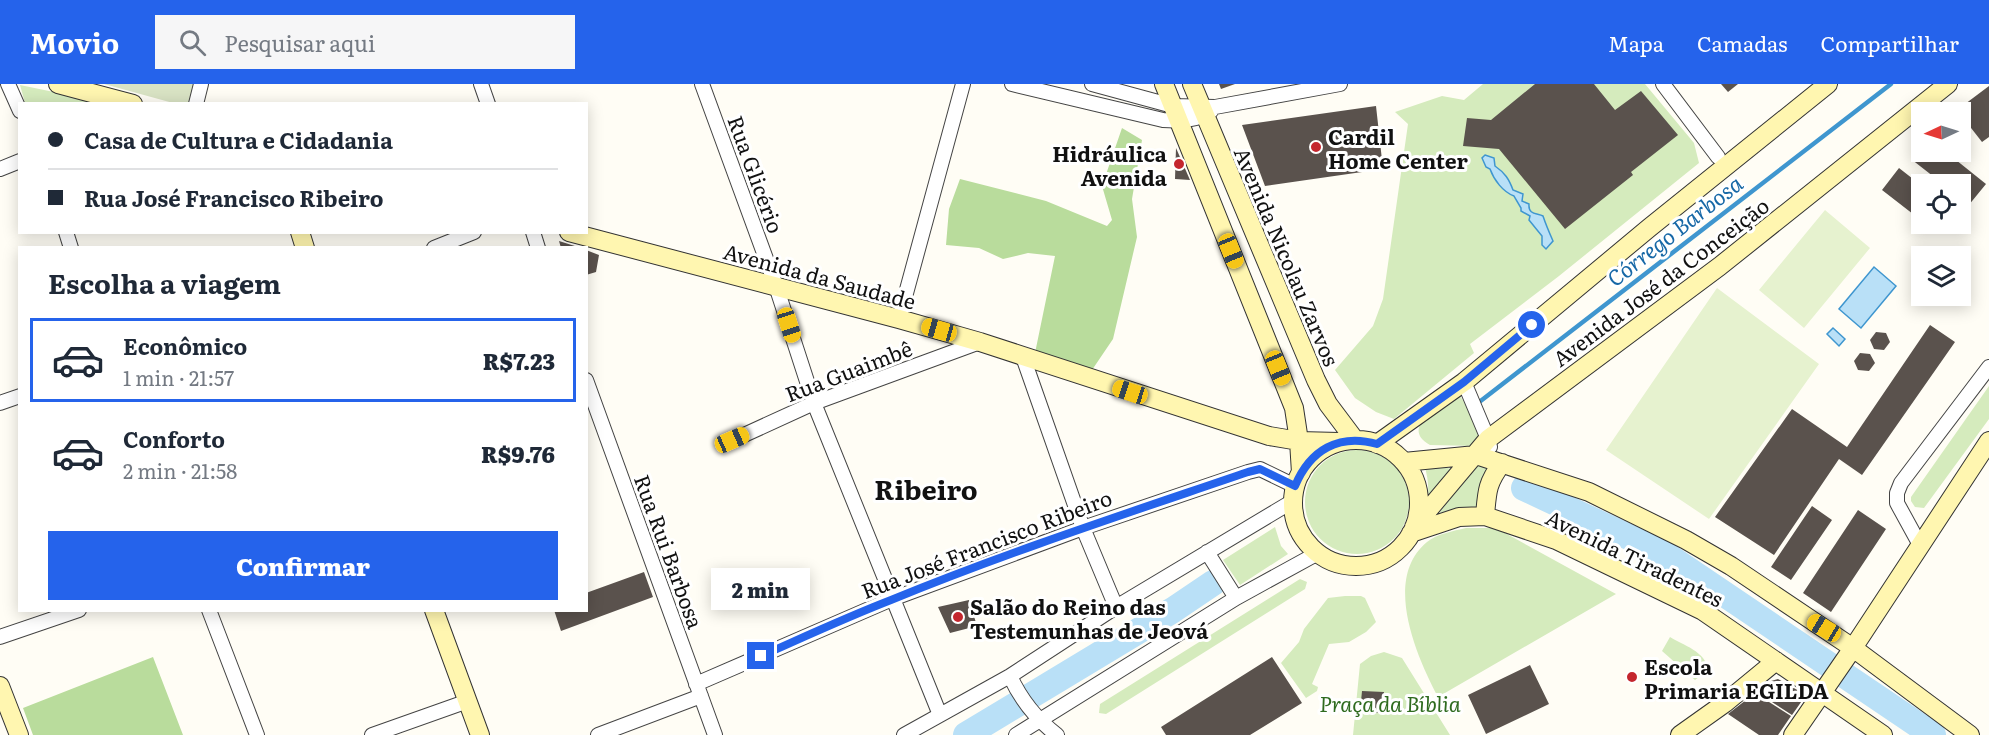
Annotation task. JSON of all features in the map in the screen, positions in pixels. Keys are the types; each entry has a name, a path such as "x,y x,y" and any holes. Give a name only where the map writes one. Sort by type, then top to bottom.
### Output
{"main road":[{"path":"58,84 126,102"},
{"path":"1164,84 1294,408 1299,441 1294,516 1299,530 1307,543 1318,553 1341,564 1357,566 1389,557 1401,546 1412,530 1418,510 1418,493 1413,477 1404,462 1392,451 1377,444 1347,441 1323,449 1311,459 1296,487"},
{"name":"Avenida Nicolau Zarvos","path":"1192,84 1207,109 1316,380 1347,441"},
{"name":"Avenida José da Conceição","path":"1377,444 1464,382 1640,235 1828,84"},
{"name":"Avenida José da Conceição","path":"1412,530 1490,459 1488,439 1720,266 1948,84"},
{"name":"Avenida da Saudade","path":"577,234 980,342 1269,436 1299,441 1347,441"},
{"path":"1793,735 1989,441"},
{"path":"1485,516 1486,492 1490,480 1490,459"},
{"name":"Avenida Tiradentes","path":"1404,462 1490,459 1589,492 1686,540 1731,566 1970,735"},
{"name":"Avenida Tiradentes","path":"1412,530 1459,516 1485,516 1556,540 1703,611 1776,661 1825,688 1883,735"},
{"path":"435,612 480,735"},
{"path":"1680,735 1725,704 1776,661"},
{"path":"0,686 19,735"}],"street":[{"path":"8,84 18,106"},
{"path":"196,102 201,84"},
{"path":"481,84 487,102"},
{"name":"Rua Glicério","path":"702,84 776,286 814,403 940,715"},
{"path":"899,319 963,84"},
{"path":"1012,84 1164,120 1176,113 1340,84"},
{"path":"1092,84 1176,113"},
{"path":"1663,84 1718,157"},
{"path":"0,169 18,162"},
{"path":"439,246 469,234"},
{"name":"Rua Guaimbê","path":"732,440 814,403 980,342"},
{"path":"1023,357 1083,528 1116,607"},
{"path":"1920,545 1897,503 1897,493 1901,483 1989,367"},
{"path":"1464,382 1488,439"},
{"name":"Rua Rui Barbosa","path":"588,385 715,735"},
{"path":"0,404 18,397"},
{"path":"588,422 600,418"},
{"name":"Rua José Francisco Ribeiro","path":"598,735 892,599 1083,528 1260,469 1296,487"},
{"path":"904,735 940,715 1013,682 1116,607 1207,552 1296,487"},
{"path":"1207,552 1236,598"},
{"path":"1016,735 1035,717 1059,707 1236,598 1318,553"},
{"path":"0,637 73,612"},
{"path":"210,612 257,735"},
{"path":"1013,682 1035,717 1057,735"},
{"path":"372,735 468,701"}],"green space":[{"path":"104,84 196,84 191,102 169,102"},
{"path":"1483,84 1645,84 1694,143 1699,163 1559,276 1470,344 1474,353 1394,419 1376,412 1355,398 1335,370 1373,326 1383,299 1408,124 1395,112 1442,96 1464,100"},
{"path":"20,85 102,102 25,102"},
{"path":"1122,128 1142,140 1132,199 1137,237 1113,339 1092,370 1035,353 1055,256 1028,253 1003,259 979,248 946,245 949,209 960,179 1046,201 1107,226 1112,220 1102,186"},
{"path":"1825,210 1870,248 1804,328 1759,290"},
{"path":"1717,288 1819,364 1709,519 1606,450"},
{"path":"1989,386 1989,419 1924,508 1915,507 1911,497"},
{"path":"1457,391 1485,435 1476,446 1430,445 1421,438 1419,431 1421,423 1433,408"},
{"path":"1357,450 1377,454 1394,465 1405,482 1409,502 1405,522 1394,539 1377,550 1357,554 1337,550 1320,539 1309,522 1305,502 1309,482 1320,465 1337,454"},
{"path":"1481,462 1490,470 1479,509 1458,509 1439,513 1475,466"},
{"path":"1424,465 1455,469 1427,506 1428,485"},
{"path":"1275,527 1281,546 1288,554 1240,585 1223,560"},
{"path":"1466,528 1496,528 1616,594 1438,697 1413,640 1405,597 1407,576 1414,558 1427,542 1440,535"},
{"path":"1300,579 1307,582 1305,589 1106,714 1099,713 1100,704"},
{"path":"1345,596 1365,598 1376,622 1366,632 1349,642 1329,644 1312,684 1318,687 1317,691 1306,698 1281,663 1299,642 1304,629 1328,598"},
{"path":"1670,637 1700,654 1707,665 1707,671 1695,680 1662,651"},
{"name":"Praça da Bíblia","path":"1384,652 1402,658 1450,735 1353,735 1360,664 1371,656"},
{"path":"153,657 183,735 33,735 23,708"}],"water":[{"path":"1485,155 1494,158 1495,166 1506,176 1513,190 1523,194 1522,201 1529,204 1531,212 1543,216 1553,241 1546,249 1542,245 1542,236 1529,220 1530,216 1521,211 1514,196 1503,189 1490,169 1486,167 1482,158"},
{"path":"1874,267 1896,286 1861,328 1839,309"},
{"path":"1833,328 1845,339 1839,346 1827,334"}],"building":[{"path":"1219,84 1235,84 1221,89"},
{"path":"1535,84 1594,84 1615,110 1641,91 1678,135 1631,172 1633,175 1565,229 1499,149 1463,146 1467,118 1491,120"},
{"path":"1721,84 1738,84 1728,92"},
{"path":"1989,86 1989,137 1982,142 1971,128 1971,102 1968,102"},
{"name":"Cardil Home Center","path":"1376,106 1383,169 1265,186 1242,125"},
{"name":"Hidráulica Avenida","path":"1176,148 1190,180 1175,179"},
{"path":"1915,162 1958,162 1986,184 1971,202 1971,174 1930,174"},
{"path":"1899,168 1911,177 1911,212 1882,190"},
{"path":"559,241 575,246 560,246"},
{"path":"588,251 599,255 596,272 588,274"},
{"path":"1930,325 1955,342 1862,475 1839,459 1774,555 1715,517 1792,409 1847,447"},
{"path":"1876,332 1886,333 1890,342 1884,350 1874,349 1870,340"},
{"path":"1860,353 1870,354 1875,363 1869,371 1858,370 1854,361"},
{"path":"1812,506 1832,520 1791,580 1771,567"},
{"path":"1858,510 1886,529 1831,612 1803,593"},
{"path":"644,572 653,597 561,631 555,612 588,612 588,592"},
{"name":"Salão do Reino das Testemunhas de Jeová","path":"969,600 977,626 950,633 938,607"},
{"path":"1272,657 1302,703 1250,735 1166,735 1161,727"},
{"path":"1530,665 1549,704 1486,734 1468,695"},
{"path":"1778,679 1806,695 1792,715 1755,691"},
{"path":"1362,691 1384,692 1383,713 1360,712"},
{"path":"1755,693 1791,716 1778,735 1759,735 1728,714"}],"waterway":[{"name":"Córrego Barbosa","path":"1478,403 1891,84"},
{"path":"1524,488 1665,554 1933,735"},
{"path":"966,735 1173,610 1213,583"}],"place":[{"name":"Cardil Home Center","path":"1316,147"},
{"name":"Hidráulica Avenida","path":"1179,164"},
{"name":"Salão do Reino das Testemunhas de Jeová","path":"958,617"},
{"name":"Escola Primaria EGILDA","path":"1632,677"}],"district":[{"name":"Ribeiro","path":"926,488"}],"route":[{"path":"761,656 934,583 1083,528 1248,472 1260,469 1295,486 1301,472 1323,449 1339,442 1355,440 1377,444 1464,382 1532,325"}]}
